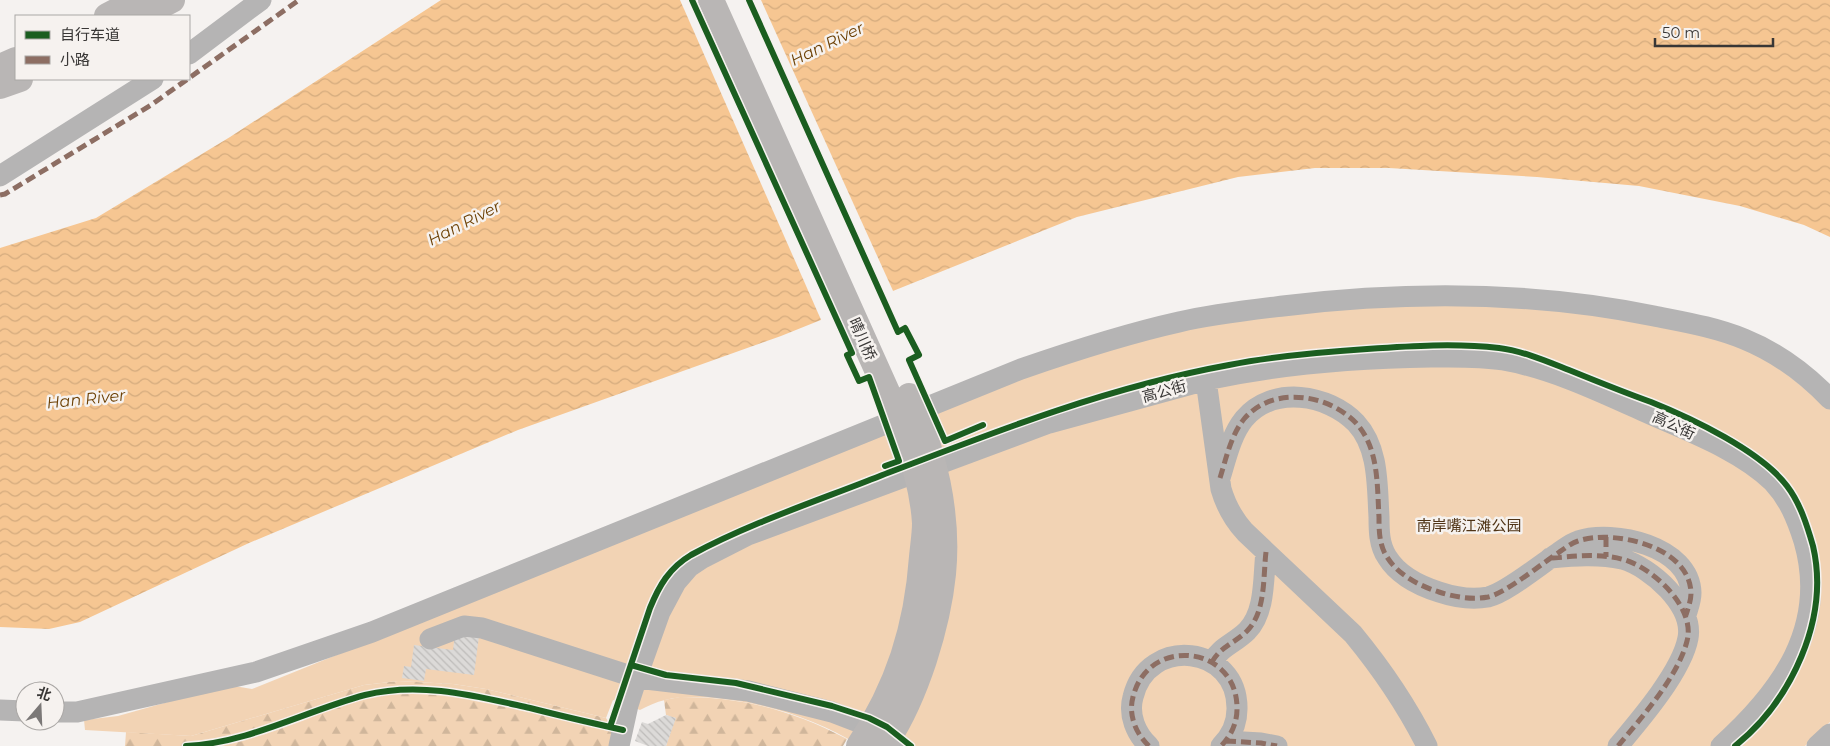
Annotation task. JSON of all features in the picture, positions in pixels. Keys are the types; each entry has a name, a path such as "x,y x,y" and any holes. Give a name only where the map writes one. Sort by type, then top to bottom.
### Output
{"main road":[{"path":"109,15 138,0"},
{"path":"143,15 172,0"},
{"name":"晴川桥","path":"711,0 901,423 918,475 925,524 918,593 912,624 896,678 884,704 859,746"},
{"name":"晴川桥","path":"731,0 915,410 928,446 935,475 941,505 943,537 943,573 939,601 934,627 915,687 901,717 883,746"},
{"path":"0,68 15,60"},
{"path":"0,86 17,80"}],"street":[{"path":"190,53 261,0"},
{"path":"0,176 150,80"},
{"path":"65,712 76,712 256,672 363,635 1021,369 1108,340 1180,321 1315,302 1394,296 1499,296 1592,304 1702,326 1744,339 1766,349 1794,367 1830,399"},
{"name":"高公街","path":"620,746 636,678 660,612 676,582 689,567 748,534 1040,426 1206,380 1232,374 1324,362 1397,358 1475,358 1505,360 1558,376 1639,409 1738,457 1756,468 1781,490 1793,510 1806,548 1809,564 1810,604 1806,625 1795,656 1783,676 1740,728 1720,746"},
{"path":"1206,380 1220,478 1226,505 1236,522 1353,634 1411,715 1427,746"},
{"path":"1220,478 1237,431 1250,414 1257,408 1274,400 1292,397 1308,398 1321,401 1344,413 1365,436 1374,461 1377,478 1379,533 1382,547 1386,556 1405,576 1421,585 1458,597 1488,597 1498,593 1574,542 1589,538 1606,547 1634,540 1665,554 1682,570 1689,584 1690,600 1686,616 1689,630 1684,652 1648,708 1618,746"},
{"path":"1212,662 1222,648 1246,632 1259,613 1266,552"},
{"path":"430,639 464,626 482,628 636,678 748,691 823,710 853,719 879,730 901,746"},
{"path":"1142,742 1134,725 1132,702 1137,685 1147,670 1156,663 1178,655 1201,657 1212,662 1227,676 1232,684 1236,698 1237,713 1235,723 1223,744"},
{"path":"0,710 15,711"},
{"path":"1817,746 1830,734"},
{"path":"1223,744 1261,743 1277,746"}],"green space":[{"name":"南岸嘴江滩公园","path":"1434,302 1539,306 1701,332 1762,354 1830,409 1830,722 1805,746 860,746 844,736 809,720 772,708 734,700 702,697 677,698 658,702 640,710 613,700 606,718 486,689 453,684 398,681 364,685 191,736 85,730 84,720 118,716 228,685 252,689 1044,368 1171,331 1324,308"},
{"path":"398,681 453,684 486,689 606,718 613,728 612,746 125,746 126,732 191,736 364,685"},
{"path":"680,697 725,699 766,707 806,720 847,739 843,746 666,746 675,718 666,715 664,700"}],"water":[{"name":"Han River","path":"441,0 1830,0 1830,237 1804,225 1740,206 1639,186 1537,177 1389,168 1315,168 1238,177 1077,217 781,336 518,430 249,543 80,622 49,629 0,627 0,248 96,218 230,137"}],"pier":[{"path":"680,0 761,0 894,293 822,322"}],"building":[{"path":"455,633 479,636 474,675 426,669 424,681 402,678 404,666 411,667 414,645 453,650"},
{"path":"666,715 676,718 666,746 648,746 635,741 642,722 648,724"}],"marked path":[{"path":"190,77 299,0"},
{"path":"0,195 5,194 151,105 186,80"},
{"path":"1220,478 1229,447 1239,425 1256,408 1270,401 1285,398 1300,397 1316,400 1331,405 1344,413 1364,433 1373,455 1375,467 1379,532 1382,548 1397,569 1410,579 1432,590 1451,595 1469,598 1488,597 1514,584 1575,542 1610,537 1647,545 1664,553 1678,563 1687,577 1691,593 1686,615"},
{"path":"1606,537 1606,557"},
{"path":"1212,662 1223,649 1247,631 1258,614 1261,604 1266,552"},
{"path":"1552,558 1607,556 1625,560 1648,572 1660,581 1679,603 1685,616 1688,628 1687,641 1676,669 1648,710 1618,746"},
{"path":"1149,746 1140,736 1132,717 1133,697 1142,677 1156,664 1173,657 1191,656 1208,661 1223,671 1233,688 1237,709 1235,724 1228,738 1221,746"},
{"path":"1226,741 1277,746"}],"cycle path":[{"path":"692,0 852,353 847,355 859,381 869,377 899,461 885,466"},
{"path":"749,0 898,332 905,328 919,355 909,360 945,441 983,425"},
{"path":"610,727 657,592 671,572 683,560 713,543 808,504 1009,427 1139,385 1229,365 1281,357 1367,349 1450,345 1508,349 1526,354 1667,409 1705,426 1743,448 1775,473 1792,493 1806,522 1813,546 1817,574 1816,602 1811,629 1789,682 1773,706 1735,746"},
{"path":"631,665 666,675 736,683 832,706 869,718 887,727 911,746"},
{"path":"186,746 232,739 255,733 365,695 406,689 469,695 623,730"}]}
